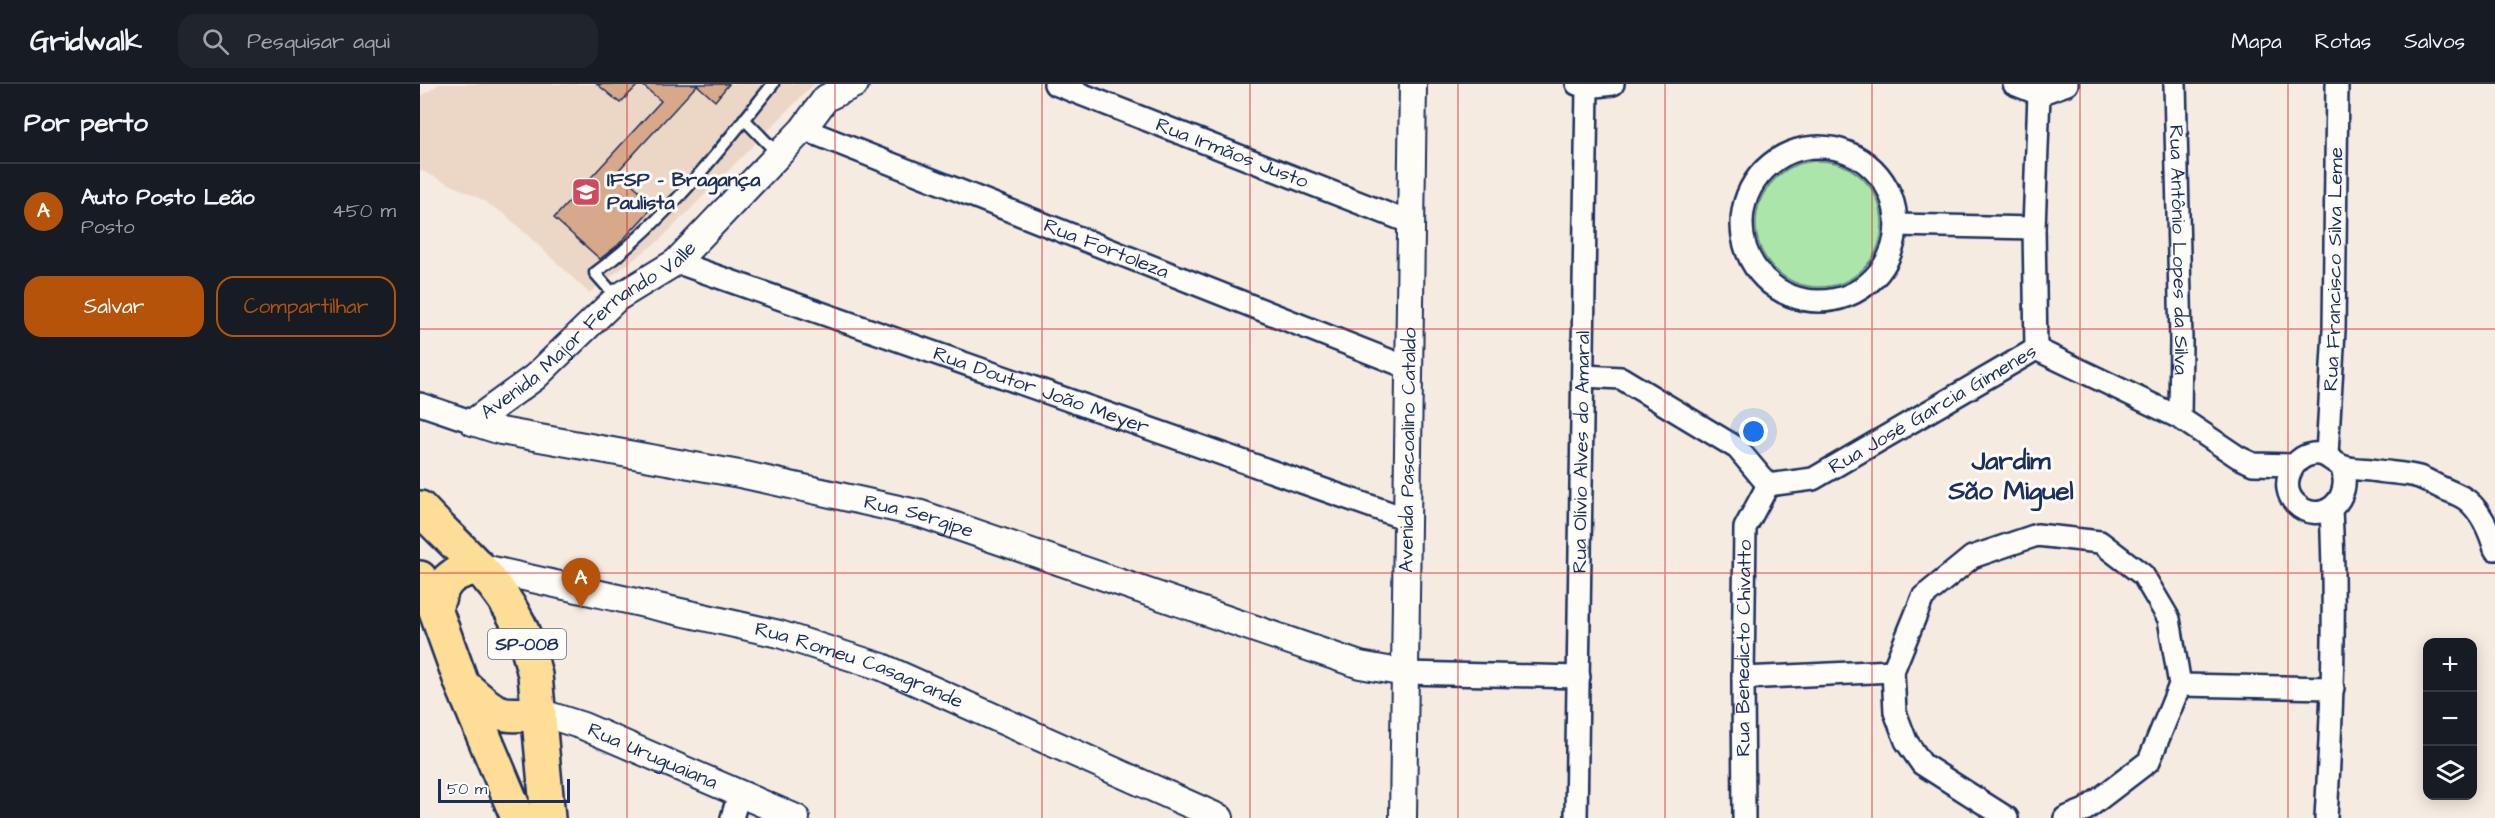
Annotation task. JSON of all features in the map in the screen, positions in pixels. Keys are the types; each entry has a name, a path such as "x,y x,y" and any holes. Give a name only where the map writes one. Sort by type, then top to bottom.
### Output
{"main road":[{"name":"SP-008","path":"420,508 479,567 503,597 517,620 531,656 548,818"},
{"path":"435,609 439,594 447,579 459,571 479,567"},
{"path":"420,578 435,609 462,684 518,818"},
{"path":"462,684 499,714 510,716 538,712"}],"street":[{"name":"Avenida Major Fernando Valle","path":"472,422 535,377 617,298 676,262 803,129 826,98 855,84"},
{"name":"Rua Irmãos Justo","path":"1055,84 1411,223"},
{"name":"Avenida Pascoalino Cataldo","path":"1403,818 1413,84"},
{"path":"1582,86 1613,84"},
{"path":"2014,84 2039,94 2067,84"},
{"name":"Rua Antônio Lopes da Silva","path":"2175,84 2181,341 2180,418"},
{"name":"Rua Francisco Silva Leme","path":"2334,461 2337,84"},
{"name":"Rua Olívio Alves do Amaral","path":"1576,818 1584,376 1582,86"},
{"path":"2036,349 2034,228 2039,94"},
{"name":"Rua Fortoleza","path":"803,129 1409,368"},
{"path":"1814,147 1839,150 1862,160 1881,178 1893,200 1896,225 1892,250 1879,272 1860,289 1837,299 1811,301 1787,294 1766,280 1750,260 1742,236 1743,210 1752,186 1768,167 1789,153 1814,147"},
{"path":"1896,225 2034,228"},
{"name":"Rua Doutor João Meyer","path":"676,262 1407,519"},
{"name":"Rua José Garcia Gimenes","path":"1768,485 1813,479 2036,349 2180,418 2253,464 2293,465"},
{"path":"1584,376 1622,378 1737,448 1768,485"},
{"name":"Rua Sergipe","path":"420,404 501,431 745,475 921,514 1360,665 1405,673"},
{"path":"2334,461 2346,477 2345,490 2340,501 2331,509 2318,512 2305,510 2294,502 2288,490 2288,477 2293,465 2302,457 2314,454 2334,461 2420,477 2468,501 2490,530 2495,549"},
{"name":"Rua Benedicto Chivatto","path":"1744,818 1745,528 1768,485"},
{"path":"2326,818 2333,688 2334,581 2331,509"},
{"path":"2007,818 1922,764 1906,741 1895,712 1893,671 1923,597 1972,557 2037,535 2100,542 2143,575 2169,619 2180,685 2149,761 2085,810 2065,818"},
{"name":"Rua Romeu Casagrande","path":"479,567 779,634 882,667 1220,818"},
{"path":"1743,678 1893,671"},
{"path":"1405,673 1579,677"},
{"path":"2180,685 2333,688"},
{"name":"Rua Uruguaiana","path":"538,712 583,726 736,806 796,818"}],"lane":[{"path":"617,298 595,273 632,243 680,198 773,84"},
{"path":"744,119 778,154"}],"shaded area":[{"name":"IFSP - Bragança Paulista","path":"439,84 814,84 661,239 589,293 507,216 479,198 420,170 420,97"}],"green space":[{"path":"1819,161 1843,166 1864,179 1877,200 1882,224 1877,248 1864,269 1843,282 1819,287 1795,282 1774,269 1761,248 1756,224 1761,200 1774,179 1795,166"}],"building":[{"path":"597,84 639,84 620,103"},
{"path":"641,84 729,84 715,101 697,85 618,171 655,205 618,245 600,259 554,218 661,101"}],"place":[{"name":"IFSP - Bragança Paulista","path":"586,192"},
{"name":"Auto Posto Leão","path":"581,608"}],"district":[{"name":"Jardim São Miguel","path":"2011,476"}]}
